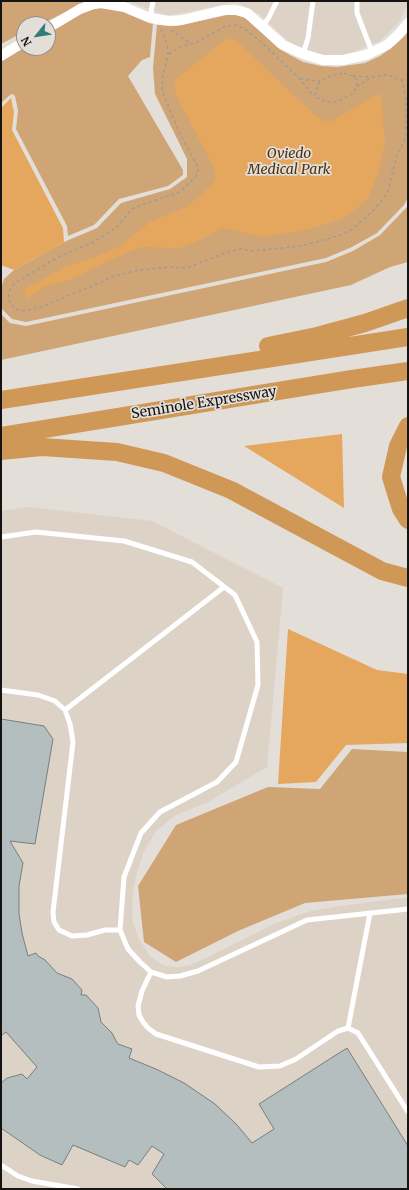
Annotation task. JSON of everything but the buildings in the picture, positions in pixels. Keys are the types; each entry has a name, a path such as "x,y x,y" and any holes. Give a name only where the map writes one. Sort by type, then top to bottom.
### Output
{"highway":[{"path":"21,397 105,376 252,350 318,336 365,323 408,308"},
{"path":"1,400 408,337"},
{"name":"Seminole Expressway","path":"1,436 408,371"},
{"path":"408,426 398,446 392,477 401,509 408,520"},
{"path":"1,451 42,447 117,452 164,462 231,490 382,571 408,578"}],"street":[{"path":"56,23 80,9 102,2 124,7 150,18 165,20 182,20 224,10 236,10 247,13 283,44 303,54 323,60 343,60 366,56 387,45 400,34 408,23"},
{"path":"1,56 16,47"}],"lane":[{"path":"150,18 153,1"},
{"path":"262,26 268,19 277,1"},
{"path":"303,54 308,38 313,1"},
{"path":"357,1 357,13 372,52"},
{"path":"1,538 36,532 124,542 192,562 235,595 257,642 258,685 236,762 217,782 160,812 141,833 124,877 120,930 128,949 151,972 167,977 180,976 198,971 307,920 408,909"},
{"path":"64,710 224,587"},
{"path":"1,690 38,695 55,701 64,710 70,724 73,742 53,912 54,922 59,930 72,936 87,935 105,930 120,930"},
{"path":"348,1028 370,913"},
{"path":"151,972 142,991 138,1006 140,1016 148,1028 156,1034 259,1067 280,1066 296,1059 338,1031 348,1028 358,1033 408,1112"},
{"path":"1,1165 18,1176 32,1181 78,1189"}],"path":[{"path":"168,55 182,46 191,44 226,26 236,25 243,28 259,40 300,79 312,94 320,100 326,102 339,101 352,94 357,87 371,77"},
{"path":"156,28 173,31 191,44"},
{"path":"161,29 168,45 168,55 163,74 162,91 180,134 197,166 197,175 180,192 132,209 118,226 102,237 60,256 15,283 10,290 8,298 14,308 23,311 38,308 114,276 135,271 187,268 230,251 241,249 253,251 301,246 338,236 351,230 372,212 387,194 397,155 405,139 406,100 402,80"},
{"path":"300,79 320,81 333,75 344,73 353,76 371,77 389,74 402,80 408,79"},
{"path":"353,76 357,80 357,87"},
{"path":"316,96 316,90 320,81"},
{"path":"406,100 408,96"}],"shaded area":[{"path":"129,1 408,1 408,4 399,22 380,41 341,57 316,54 289,42 259,14 237,2 167,16"},
{"path":"229,38 236,40 317,117 324,121 332,121 376,95 381,94 385,142 379,171 368,198 354,211 341,219 313,228 264,237 222,228 198,241 180,248 141,247 72,279 44,287 27,299 23,290 65,267 93,258 120,246 150,222 184,208 199,197 216,180 213,166 174,88 175,80"},
{"path":"11,98 14,112 12,130 63,228 64,242 14,270 1,265 1,108"},
{"path":"342,434 344,508 244,446"},
{"path":"29,507 152,521 283,588 267,767 208,802 176,815 157,830 144,851 137,872 133,891 133,923 139,939 150,956 165,966 179,967 190,965 204,959 274,924 311,911 408,898 408,1189 1,1189 1,511"},
{"path":"288,629 377,670 408,674 408,743 346,745 316,782 278,784"}],"green space":[{"path":"1,1 89,1 56,17 16,16 16,36 1,44"},
{"path":"101,8 122,11 153,23 150,57 142,60 128,76 183,170 183,175 168,186 119,199 94,225 68,236 67,226 16,129 18,111 15,96 12,94 10,95 1,103 1,61 16,52 16,56 56,56 56,28 82,13"},
{"name":"Oviedo Medical Park","path":"232,14 247,19 278,48 303,62 321,66 337,67 365,63 380,56 395,45 408,32 408,198 404,205 377,233 352,247 326,258 26,322 12,319 2,309 1,288 4,279 14,270 64,242 97,228 121,203 170,189 187,177 187,159 155,94 153,68 157,25 176,26"},
{"path":"408,206 408,262 390,267 351,285 1,360 1,314 10,323 26,326 326,262 353,251 380,235"},
{"path":"352,749 408,752 408,894 305,903 238,931 176,962 144,942 138,886 176,825 268,787 320,789"}]}
